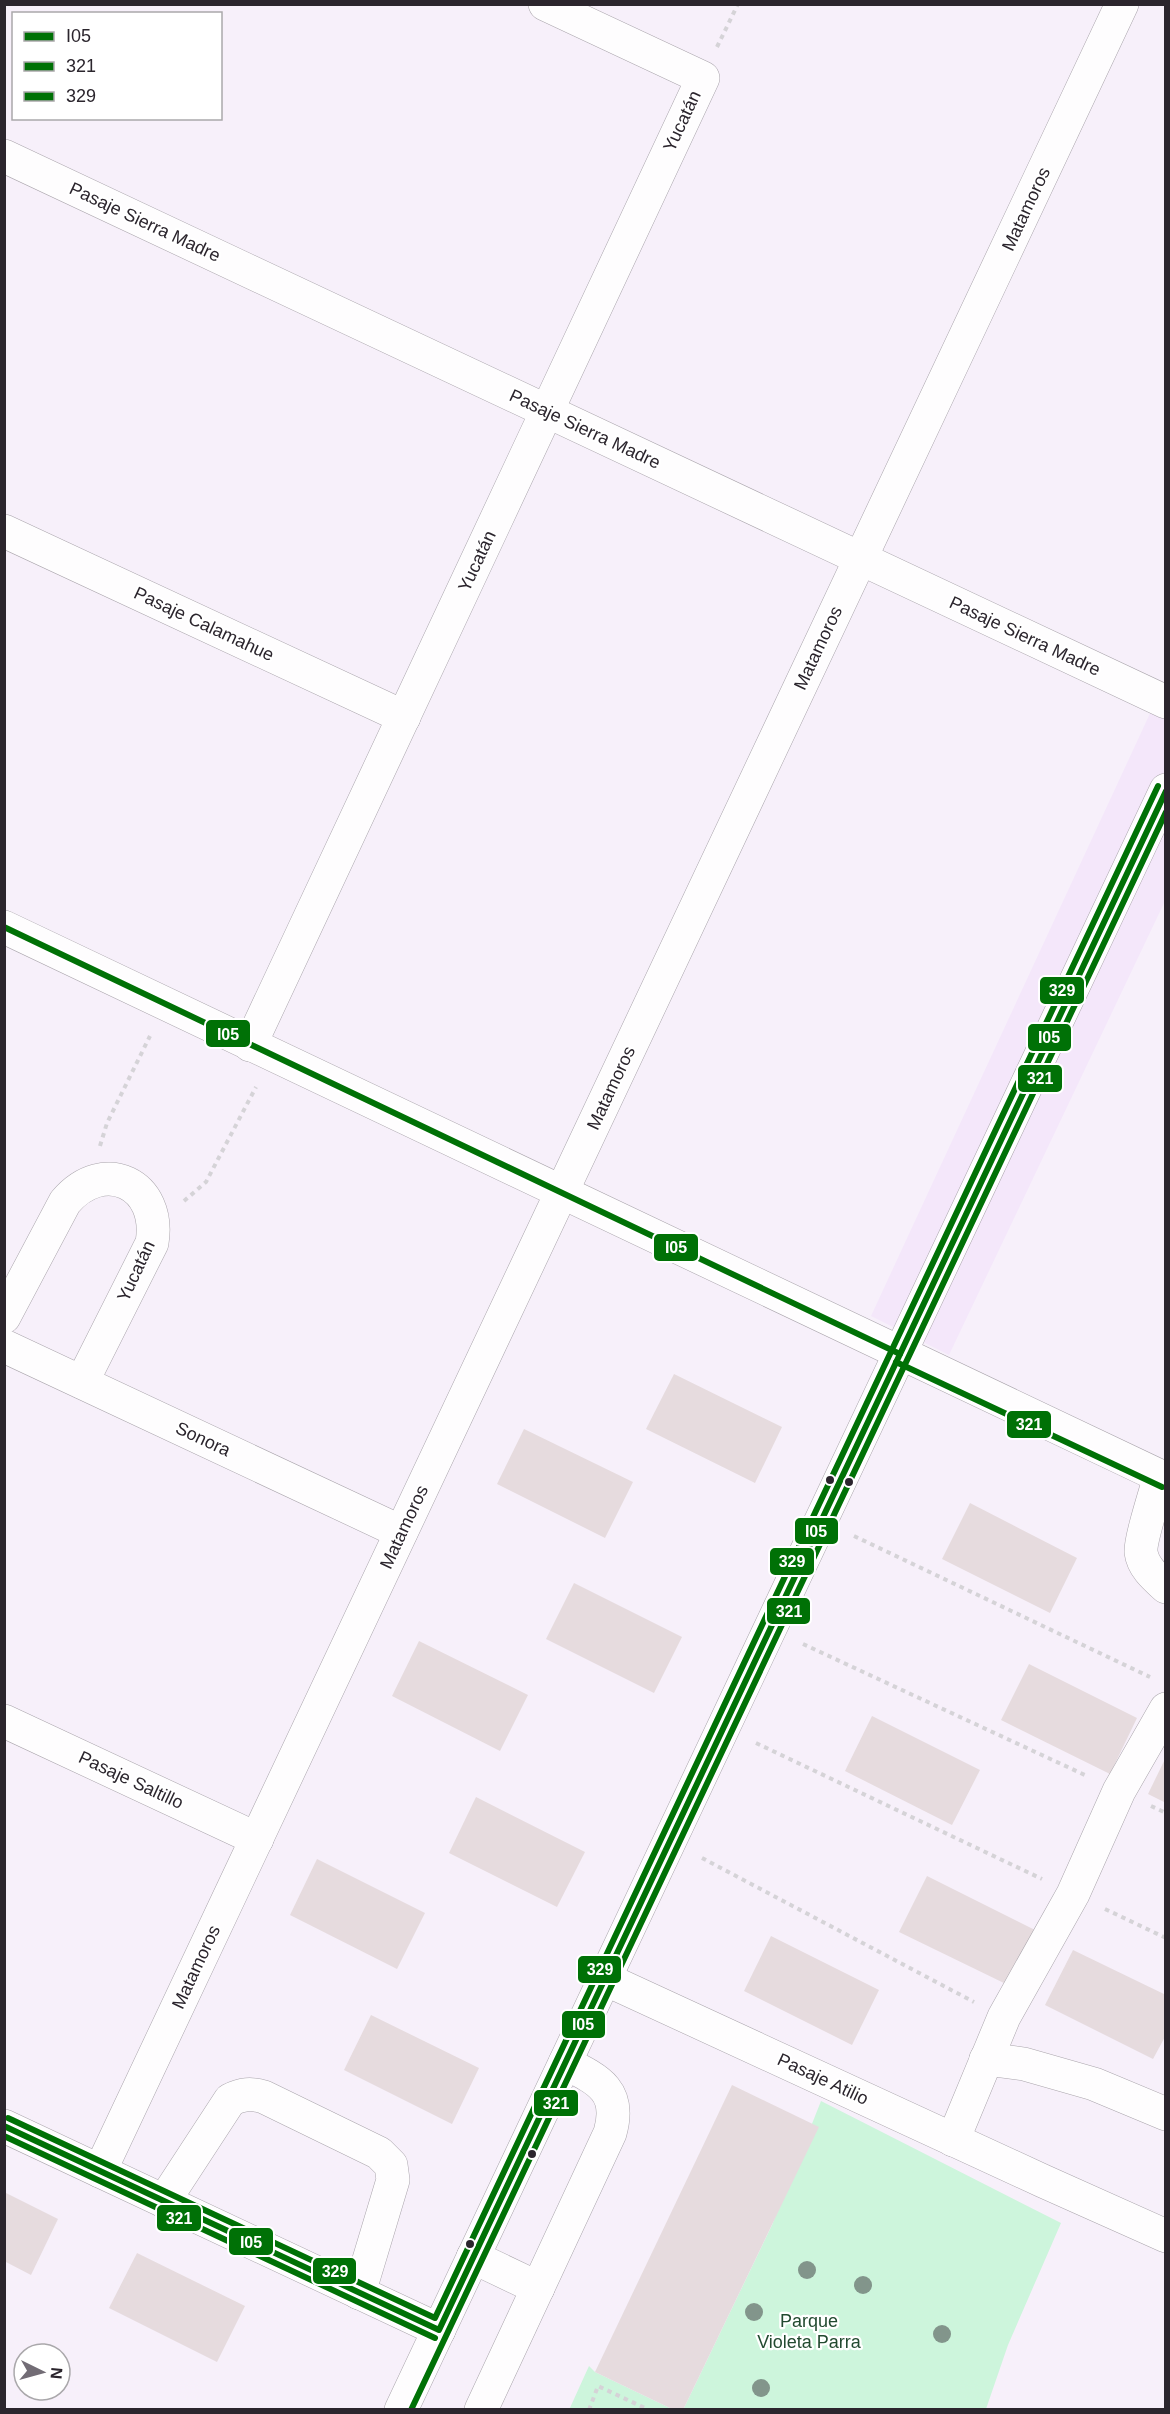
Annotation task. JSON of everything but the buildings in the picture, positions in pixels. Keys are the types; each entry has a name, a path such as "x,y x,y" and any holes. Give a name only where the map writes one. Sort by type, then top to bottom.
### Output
{"street":[{"path":"545,4 703,78"},
{"name":"Matamoros","path":"100,2171 1122,4"},
{"name":"Yucatán","path":"261,1050 404,717 703,78"},
{"name":"Pasaje Sierra Madre","path":"4,156 1166,702"},
{"name":"Pasaje Calamahue","path":"4,531 404,717"},
{"path":"401,2409 1166,790"},
{"path":"4,927 1163,1478 1141,1551 1153,1576 1166,1587"},
{"name":"Yucatán","path":"82,1382 152,1243 155,1228 152,1212 146,1199 135,1188 120,1180 105,1178 89,1181"},
{"path":"4,1317 65,1202 89,1181"},
{"name":"Sonora","path":"4,1346 401,1532"},
{"path":"953,2140 1004,2017 1073,1894 1160,1694"},
{"name":"Pasaje Saltillo","path":"4,1721 257,1839"},
{"name":"Pasaje Atilio","path":"603,1978 1166,2236"},
{"path":"986,2060 1024,2064 1094,2084 1166,2114"},
{"path":"482,2409 610,2133 613,2121 614,2108 603,2085 592,2076 565,2063"},
{"path":"164,2201 230,2100 240,2095 252,2094 264,2097 380,2153 391,2165 393,2180 359,2293"},
{"path":"4,2126 438,2330"},
{"path":"474,2256 538,2288"}],"path":[{"path":"703,78 738,4"},
{"path":"89,1181 107,1123 165,1004"},
{"path":"155,1228 206,1182 261,1050"},
{"path":"820,1521 1160,1694"},
{"path":"770,1629 1166,1813"},
{"path":"723,1727 1166,1938"},
{"path":"670,1840 1004,2017"},
{"path":"588,2409 598,2386 649,2409"}],"shaded area":[{"path":"1165,681 1165,901 949,1355 871,1316"}],"green space":[{"name":"Parque Violeta Parra","path":"821,2101 1061,2223 1008,2345 986,2409 683,2410 772,2225"},
{"path":"589,2366 595,2372 674,2410 569,2410"}],"transit line":[{"name":"329","path":"8,2118 435,2318 1158,786"},
{"name":"I05","path":"4,2126 439,2330 1166,791"},
{"name":"321","path":"411,2410 1166,812"},
{"name":"I05","path":"4,927 900,1354"},
{"name":"321","path":"896,1362 1162,1487"},
{"name":"321","path":"4,2136 435,2338"}]}
